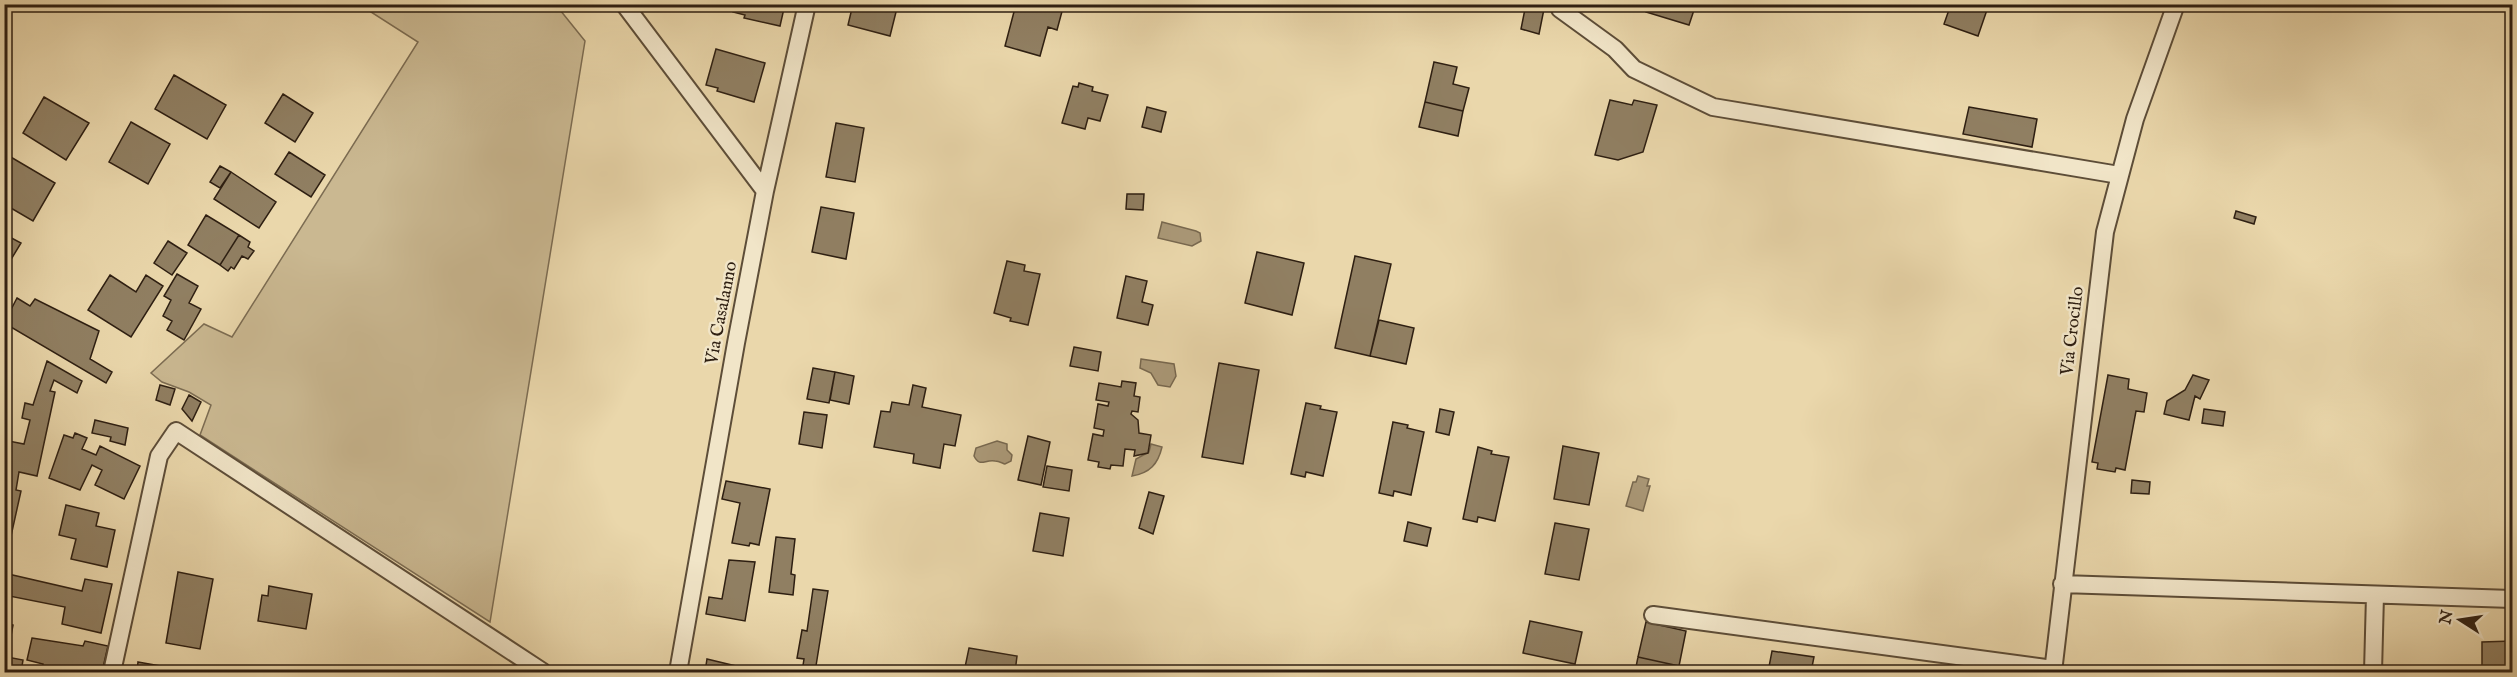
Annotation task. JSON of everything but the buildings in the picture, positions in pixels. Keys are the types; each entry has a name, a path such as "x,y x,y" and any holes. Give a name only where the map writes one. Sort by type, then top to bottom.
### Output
{"street":[{"path":"624,4 765,191"},
{"name":"Via Casalanno","path":"678,672 765,191 807,4"},
{"path":"1558,4 1560,9 1615,49 1634,69 1713,107 2120,175"},
{"name":"Via Crocillo","path":"2053,670 2105,232 2134,119 2176,4"},
{"path":"112,672 159,456 176,430 543,672"},
{"path":"2062,584 2512,599"},
{"path":"2373,672 2375,595"},
{"path":"1653,615 2053,670"}],"shaded area":[{"path":"360,5 556,5 585,41 490,622 200,435 211,405 189,392 162,382 151,373 204,324 232,337 418,42"},
{"path":"1162,222 1196,231 1200,233 1201,241 1192,246 1158,238"},
{"path":"1141,359 1174,364 1176,376 1170,387 1158,385 1151,373 1140,368"},
{"path":"997,441 1007,444 1007,450 1012,455 1011,461 1005,464 998,461 978,462 976,460 974,456 976,448"},
{"path":"1151,444 1162,447 1158,458 1144,473 1132,476 1136,459 1149,452"},
{"path":"1638,476 1649,479 1647,486 1650,486 1643,511 1626,506 1633,482 1636,482"}]}
